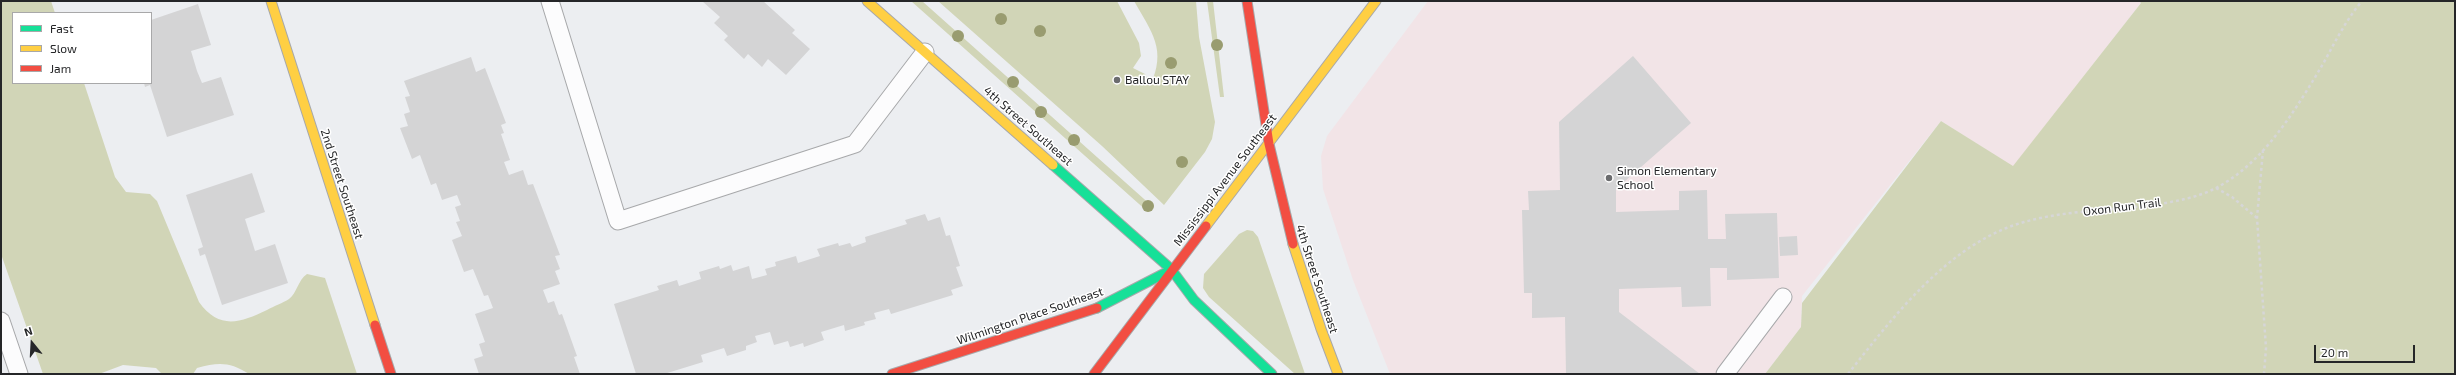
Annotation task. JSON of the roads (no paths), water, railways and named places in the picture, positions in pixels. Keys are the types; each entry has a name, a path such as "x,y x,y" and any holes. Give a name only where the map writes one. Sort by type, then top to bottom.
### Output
{"street":[{"name":"2nd Street Southeast","path":"271,1 391,374"},
{"name":"4th Street Southeast","path":"867,1 1171,269 1194,300 1272,374"},
{"name":"4th Street Southeast","path":"1247,1 1252,56 1282,210 1321,331 1338,374"},
{"name":"Mississippi Avenue Southeast","path":"1094,374 1171,269 1376,1"},
{"name":"Wilmington Place Southeast","path":"892,374 1102,306 1171,269"}],"lane":[{"path":"550,1 618,221 855,144 925,52"},
{"path":"1725,374 1783,297"},
{"path":"1,321 19,374"}],"place":[{"name":"Ballou STAY","path":"1117,80"},
{"name":"Simon Elementary School","path":"1609,178"}]}
